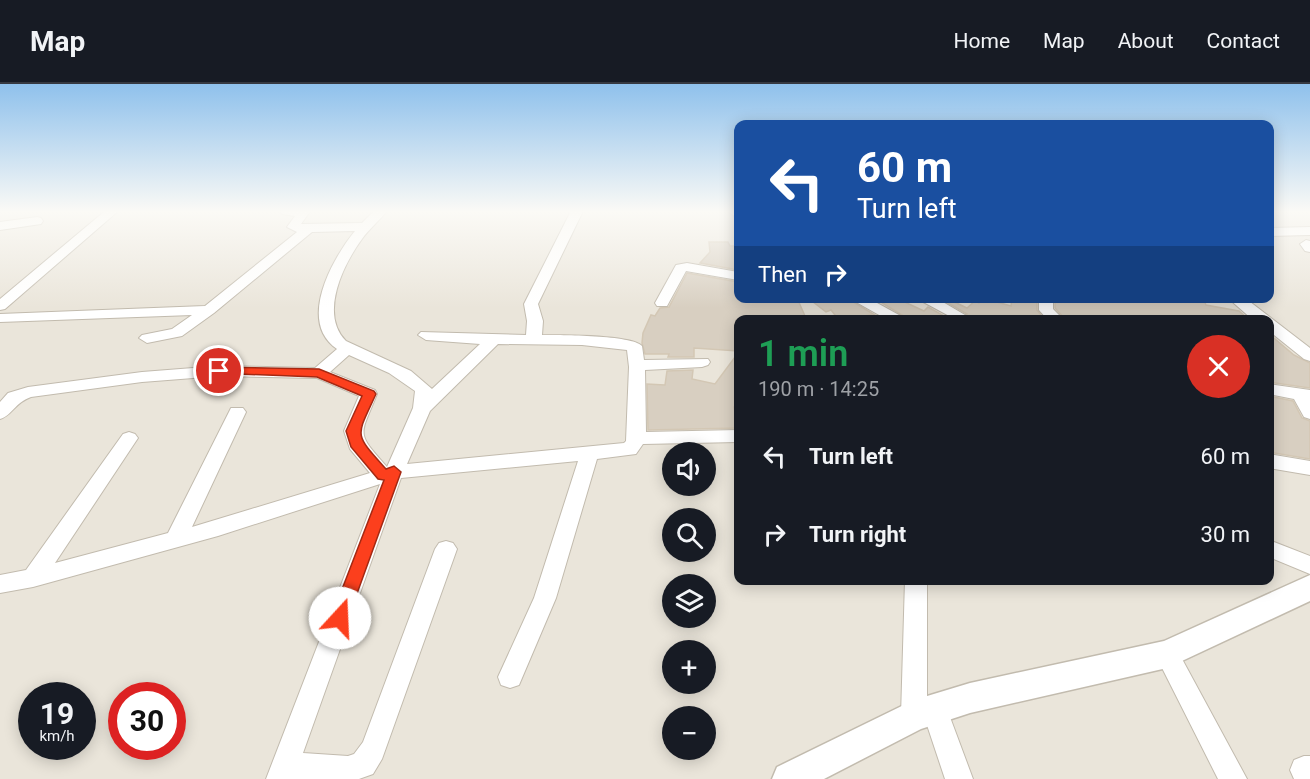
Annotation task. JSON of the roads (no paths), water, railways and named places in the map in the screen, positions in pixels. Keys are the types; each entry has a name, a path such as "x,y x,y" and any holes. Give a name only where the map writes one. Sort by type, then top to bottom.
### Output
{"street":[{"path":"0,306 74,243"},
{"path":"147,338 177,333 290,243"},
{"path":"353,243 329,291 326,328 338,343 399,370 415,380 424,390 422,408"},
{"path":"534,338 535,321 531,304 561,243"},
{"path":"662,303 681,268 734,275"},
{"path":"866,303 892,315"},
{"path":"933,303 958,315"},
{"path":"1241,303 1257,315"},
{"path":"0,318 208,310"},
{"path":"1274,329 1310,356"},
{"path":"0,584 33,578 218,528 389,473 589,454 629,448 636,438 637,368 634,346 613,342 534,338 493,340 426,335"},
{"path":"446,549 373,750 363,764 348,771 283,772 389,473 422,408 493,340"},
{"path":"319,373 348,348"},
{"path":"637,368 646,364 702,362"},
{"path":"2,408 14,398 28,392 142,377 219,371 319,373 369,394 353,431 356,444 389,473"},
{"path":"1274,390 1305,395 1310,413"},
{"path":"175,540 237,412"},
{"path":"636,438 734,436"},
{"path":"33,578 129,438"},
{"path":"510,677 545,598 589,454"},
{"path":"1274,462 1310,468"},
{"path":"1274,550 1310,565"},
{"path":"916,585 925,713 960,779"},
{"path":"789,779 818,773 925,713 970,698 1167,654 1287,600 1310,586"},
{"path":"1167,654 1233,779"}]}
